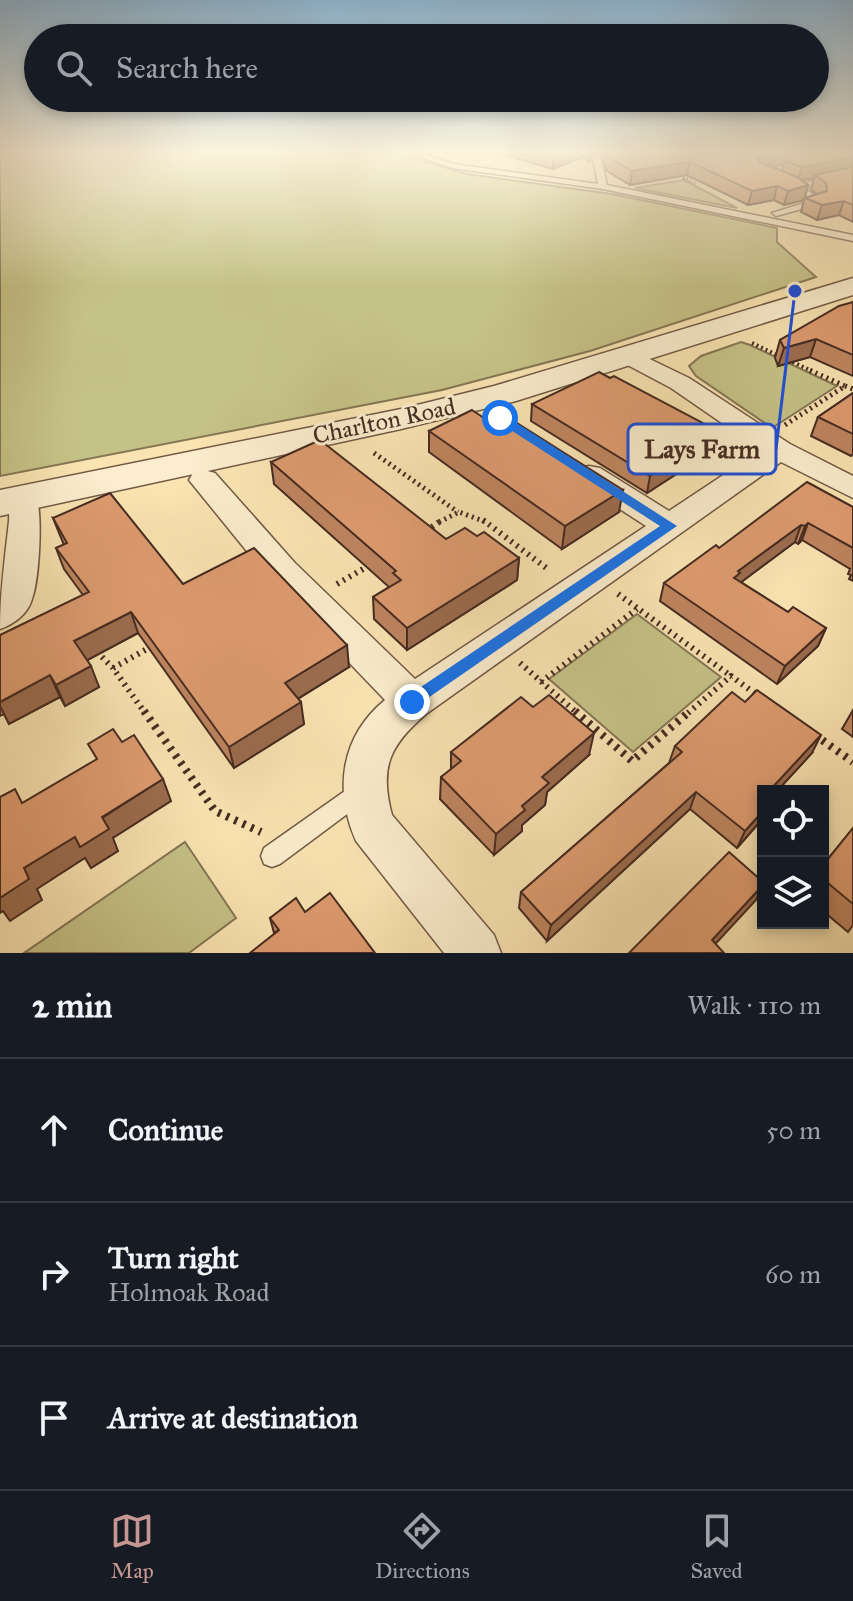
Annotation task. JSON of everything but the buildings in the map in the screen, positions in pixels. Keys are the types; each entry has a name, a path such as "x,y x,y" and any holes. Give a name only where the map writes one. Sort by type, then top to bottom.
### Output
{"street":[{"name":"Charlton Road","path":"12,500 401,419 504,394 853,286"},
{"path":"629,356 680,383 772,444 853,488"},
{"path":"476,953 372,826 363,790 368,756 387,723 412,702 670,526 772,444"},
{"path":"565,460 670,526"},
{"path":"204,480 283,572 412,702"},
{"path":"0,615 15,599 25,517 12,500"}],"lane":[{"path":"659,198 853,238"},
{"path":"776,213 817,202 812,198"},
{"path":"280,850 363,790"}],"path":[{"path":"722,328 853,389"},
{"path":"772,444 845,386"},
{"path":"367,447 458,512 481,519 585,583 637,609 768,702"},
{"path":"418,536 458,512"},
{"path":"312,599 378,560"},
{"path":"541,682 637,609"},
{"path":"113,668 165,638"},
{"path":"497,643 632,761 731,676"},
{"path":"84,644 113,668 215,811 280,850"},
{"path":"804,728 853,762"}],"shaded area":[{"path":"0,198 634,198 777,228 777,242 816,277 590,351 442,390 0,476"},
{"path":"688,198 719,198 737,208"},
{"path":"741,342 837,386 772,428 696,376 689,366 701,356"},
{"path":"637,614 721,677 633,752 549,679"},
{"path":"185,842 236,918 189,953 24,953"}],"place":[{"name":"Lays Farm","path":"795,291"}],"route":[{"path":"412,702 670,526 500,418"}]}
